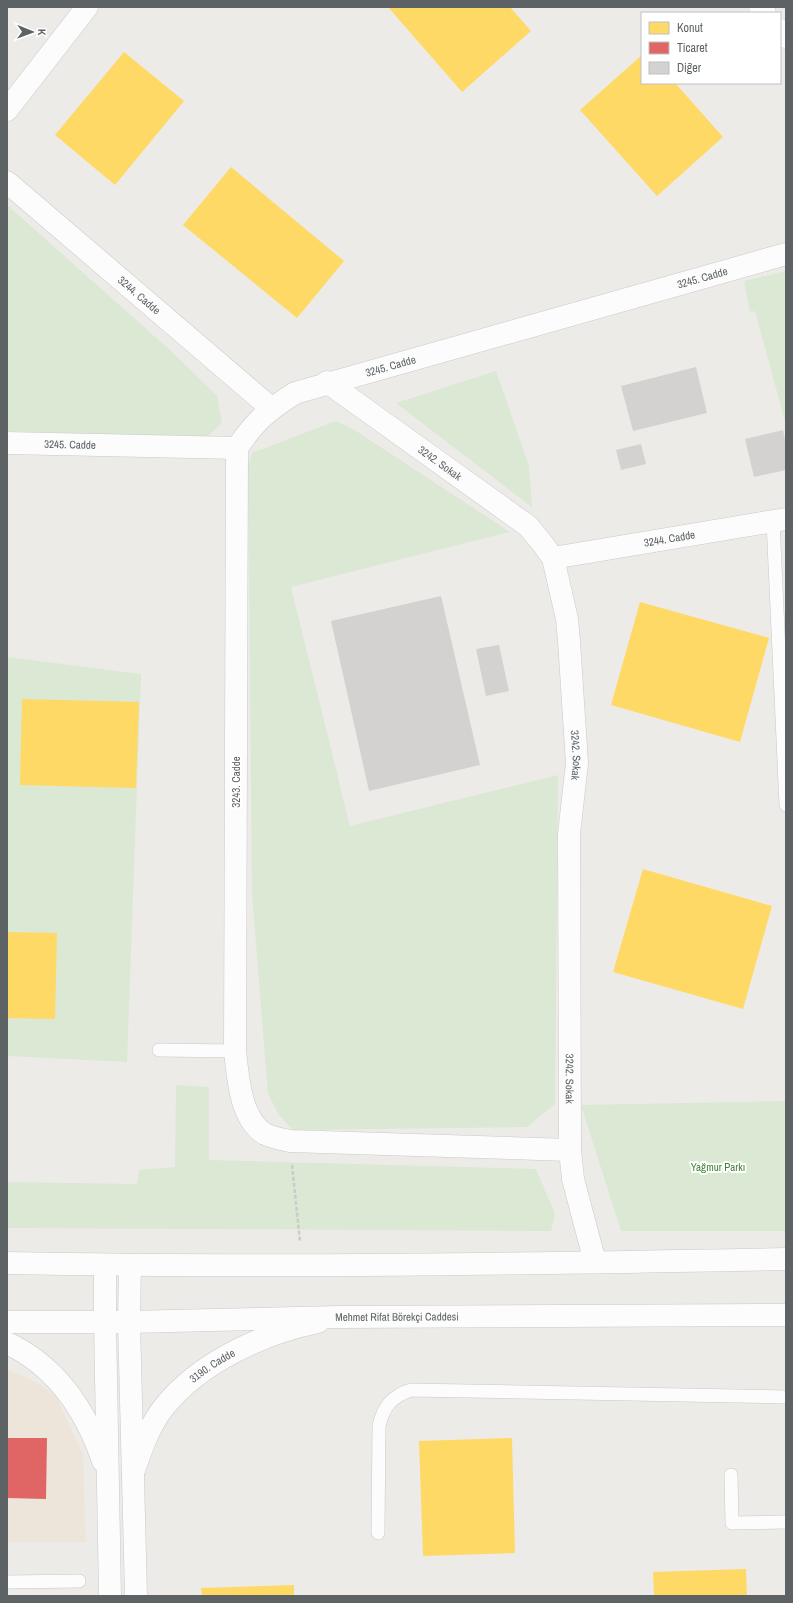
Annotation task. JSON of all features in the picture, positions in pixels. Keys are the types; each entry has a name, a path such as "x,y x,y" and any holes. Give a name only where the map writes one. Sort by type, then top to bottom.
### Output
{"street":[{"path":"7,110 88,7"},
{"name":"3244. Cadde","path":"7,182 271,408"},
{"name":"3245. Cadde","path":"7,443 237,448 252,425 271,408 295,392 786,254"},
{"name":"3242. Sokak","path":"327,382 528,526 553,558 567,619 577,763 569,834 570,1150 573,1179 595,1262"},
{"name":"3243. Cadde","path":"237,448 235,1051 242,1095 249,1115 264,1133 277,1139 290,1140"},
{"name":"3244. Cadde","path":"553,558 780,520"},
{"path":"290,1140 570,1150"},
{"path":"7,1263 130,1265 595,1262 786,1259"},
{"path":"105,1265 110,1596"},
{"name":"3190. Cadde","path":"130,1265 129,1322 136,1596"},
{"name":"Mehmet Rifat Börekçi Caddesi","path":"7,1322 786,1315"},
{"name":"3190. Cadde","path":"133,1473 142,1447 153,1424 164,1407 184,1385 207,1369 259,1339 298,1326 339,1318"},
{"path":"7,1343 25,1352 55,1376 78,1406 98,1447 108,1475"}],"lane":[{"path":"780,520 786,805"},
{"path":"159,1050 235,1051"},
{"path":"378,1533 380,1420 385,1409 394,1397 411,1390 786,1398"},
{"path":"732,1474 732,1523 786,1522"},
{"path":"7,1582 78,1581"}],"path":[{"path":"290,1140 302,1264"}],"shaded area":[{"path":"7,1369 40,1384 56,1396 83,1455 86,1542 7,1542"}],"green space":[{"path":"7,205 172,352 217,396 222,423 207,437 7,431"},
{"path":"786,271 786,425 755,311 750,312 744,281"},
{"path":"496,371 529,466 532,507 396,403"},
{"path":"336,421 353,429 510,532 291,587 350,826 558,775 555,1104 527,1127 293,1130 279,1115 268,1094 252,894 248,465 252,453"},
{"path":"7,657 141,674 127,1062 7,1056"},
{"path":"176,1085 209,1087 209,1160 536,1169 555,1214 551,1231 7,1228 7,1182 137,1184 139,1170 175,1167"},
{"name":"Yağmur Parkı","path":"786,1101 786,1231 621,1231 581,1105"}],"building: Konut":[{"path":"388,7 510,7 531,31 462,92"},
{"path":"124,52 184,101 115,185 55,135"},
{"path":"641,56 641,84 676,84 723,137 657,196 580,110"},
{"path":"231,167 344,261 297,318 183,225"},
{"path":"640,602 769,638 740,742 611,705"},
{"path":"22,699 139,702 136,788 20,785"},
{"path":"643,869 772,906 743,1009 613,972"},
{"path":"7,932 57,933 55,1019 7,1018"},
{"path":"512,1438 515,1553 423,1556 419,1441"},
{"path":"746,1569 747,1596 654,1596 653,1572"},
{"path":"294,1585 294,1596 202,1596 201,1588"}],"building: Ticaret":[{"path":"7,1438 47,1438 46,1499 7,1498"}],"building: Diğer":[{"path":"696,367 707,413 633,431 621,386"},
{"path":"783,430 786,444 786,470 754,477 745,439"},
{"path":"641,444 646,464 621,470 616,450"},
{"path":"441,596 480,765 369,791 331,621"},
{"path":"499,645 509,691 486,696 476,649"}]}
